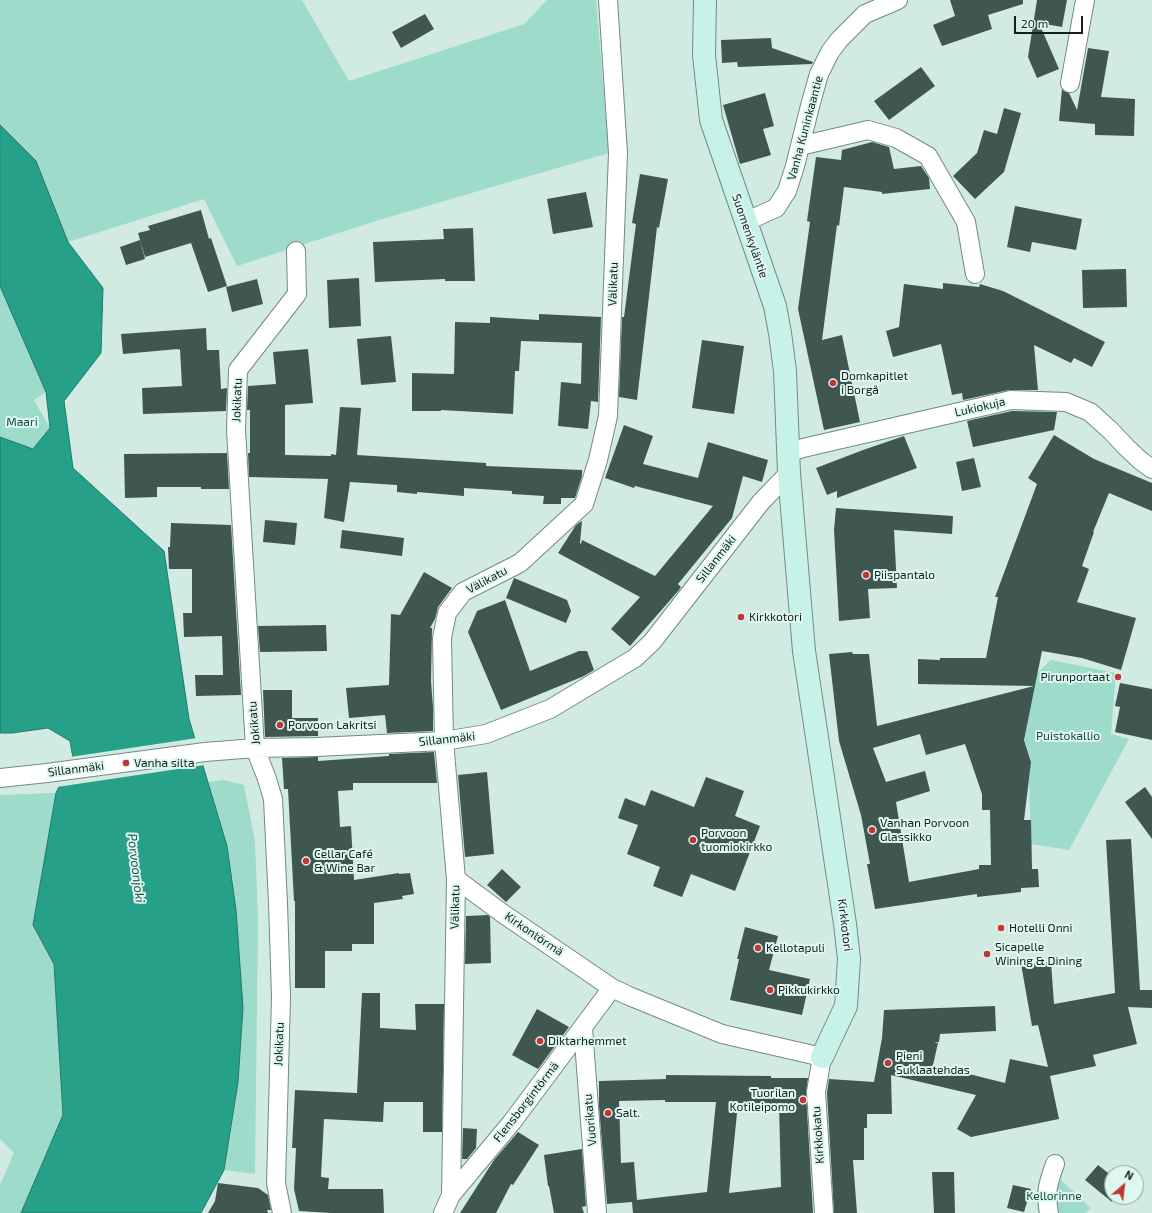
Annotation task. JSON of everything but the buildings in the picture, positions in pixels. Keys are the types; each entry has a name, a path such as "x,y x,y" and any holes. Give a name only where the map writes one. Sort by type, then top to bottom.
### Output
{"street":[{"name":"Välikatu","path":"443,1213 451,1196 456,879 444,742 442,638 447,613 463,592 520,563 584,504 598,460 608,416 618,153 608,0"},
{"name":"Suomenkyläntie","path":"705,0 704,55 711,120 775,306 785,372 789,463"},
{"name":"Vanha Kuninkaantie","path":"745,222 776,208 788,191 819,74 830,52 839,40 865,14 898,0"},
{"path":"1070,83 1085,0"},
{"path":"800,146 868,130 896,138 928,156 966,222 975,274"},
{"name":"Jokikatu","path":"282,1213 276,1183 281,997 273,799 255,748 236,430 238,370 297,294 296,251"},
{"name":"Lukiokuja","path":"789,463 803,448 1011,400 1066,402 1090,412 1111,431 1126,448 1152,469"},
{"name":"Sillanmäki","path":"0,778 206,752 255,748 444,742 486,734 550,709 635,658 652,642 761,502 789,463"},
{"name":"Kirkkotori","path":"789,463 804,651 844,916 849,959 846,1006 822,1057"},
{"name":"Kirkontörmä","path":"456,879 502,913 612,988"},
{"path":"612,988 722,1034 822,1057"},
{"name":"Flensborgintörmä","path":"451,1196 512,1122 612,988"},
{"name":"Vuorikatu","path":"583,1028 598,1213"},
{"name":"Kirkkokatu","path":"822,1057 816,1092 824,1213"},
{"path":"1049,1213 1046,1201 1048,1182 1055,1164"}],"green space":[{"path":"0,0 302,0 349,81 524,24 547,0 596,0 609,153 379,220 237,266 204,199 68,242 36,161 0,125"},
{"name":"Maari","path":"0,286 46,392 34,400 50,428 33,449 0,437"},
{"name":"Puistokallio","path":"1051,660 1116,673 1111,734 1129,739 1069,850 1031,844 1029,781 1031,760 1024,738 1037,673"},
{"path":"224,780 244,785 255,841 258,920 255,1174 224,1170 238,1082 243,1008 208,782"},
{"path":"56,793 33,925 54,964 63,1115 21,1213 0,1213 0,1185 14,1153 0,1139 0,795"},
{"name":"Kellorinne","path":"1045,1165 1091,1208 1085,1213 1038,1213 1037,1191"}],"water":[{"name":"Porvoonjoki","path":"0,125 36,161 68,242 103,288 101,353 64,401 73,468 164,551 189,719 227,846 236,910 243,1008 238,1082 224,1170 201,1213 21,1213 63,1115 54,964 33,925 56,793 73,758 70,741 48,728 12,733 0,733 0,437 33,449 50,428 46,392 0,286"}],"pier":[{"name":"Vanha silta","path":"197,738 205,765 57,787 70,757"}],"place":[{"name":"Domkapitlet i Borgå","path":"833,383"},
{"name":"Piispantalo","path":"866,575"},
{"name":"Kirkkotori","path":"741,617"},
{"name":"Pirunportaat","path":"1118,677"},
{"name":"Porvoon Lakritsi","path":"280,725"},
{"name":"Vanha silta","path":"126,763"},
{"name":"Vanhan Porvoon Glassikko","path":"872,830"},
{"name":"Porvoon tuomiokirkko","path":"693,840"},
{"name":"Cellar Café & Wine Bar","path":"306,861"},
{"name":"Hotelli Onni","path":"1001,928"},
{"name":"Kellotapuli","path":"758,948"},
{"name":"Sicapelle Wining & Dining","path":"987,954"},
{"name":"Pikkukirkko","path":"770,990"},
{"name":"Diktarhemmet","path":"540,1041"},
{"name":"Pieni Suklaatehdas","path":"888,1063"},
{"name":"Tuorilan Kotileipomo","path":"803,1100"},
{"name":"Salt.","path":"608,1113"}]}
